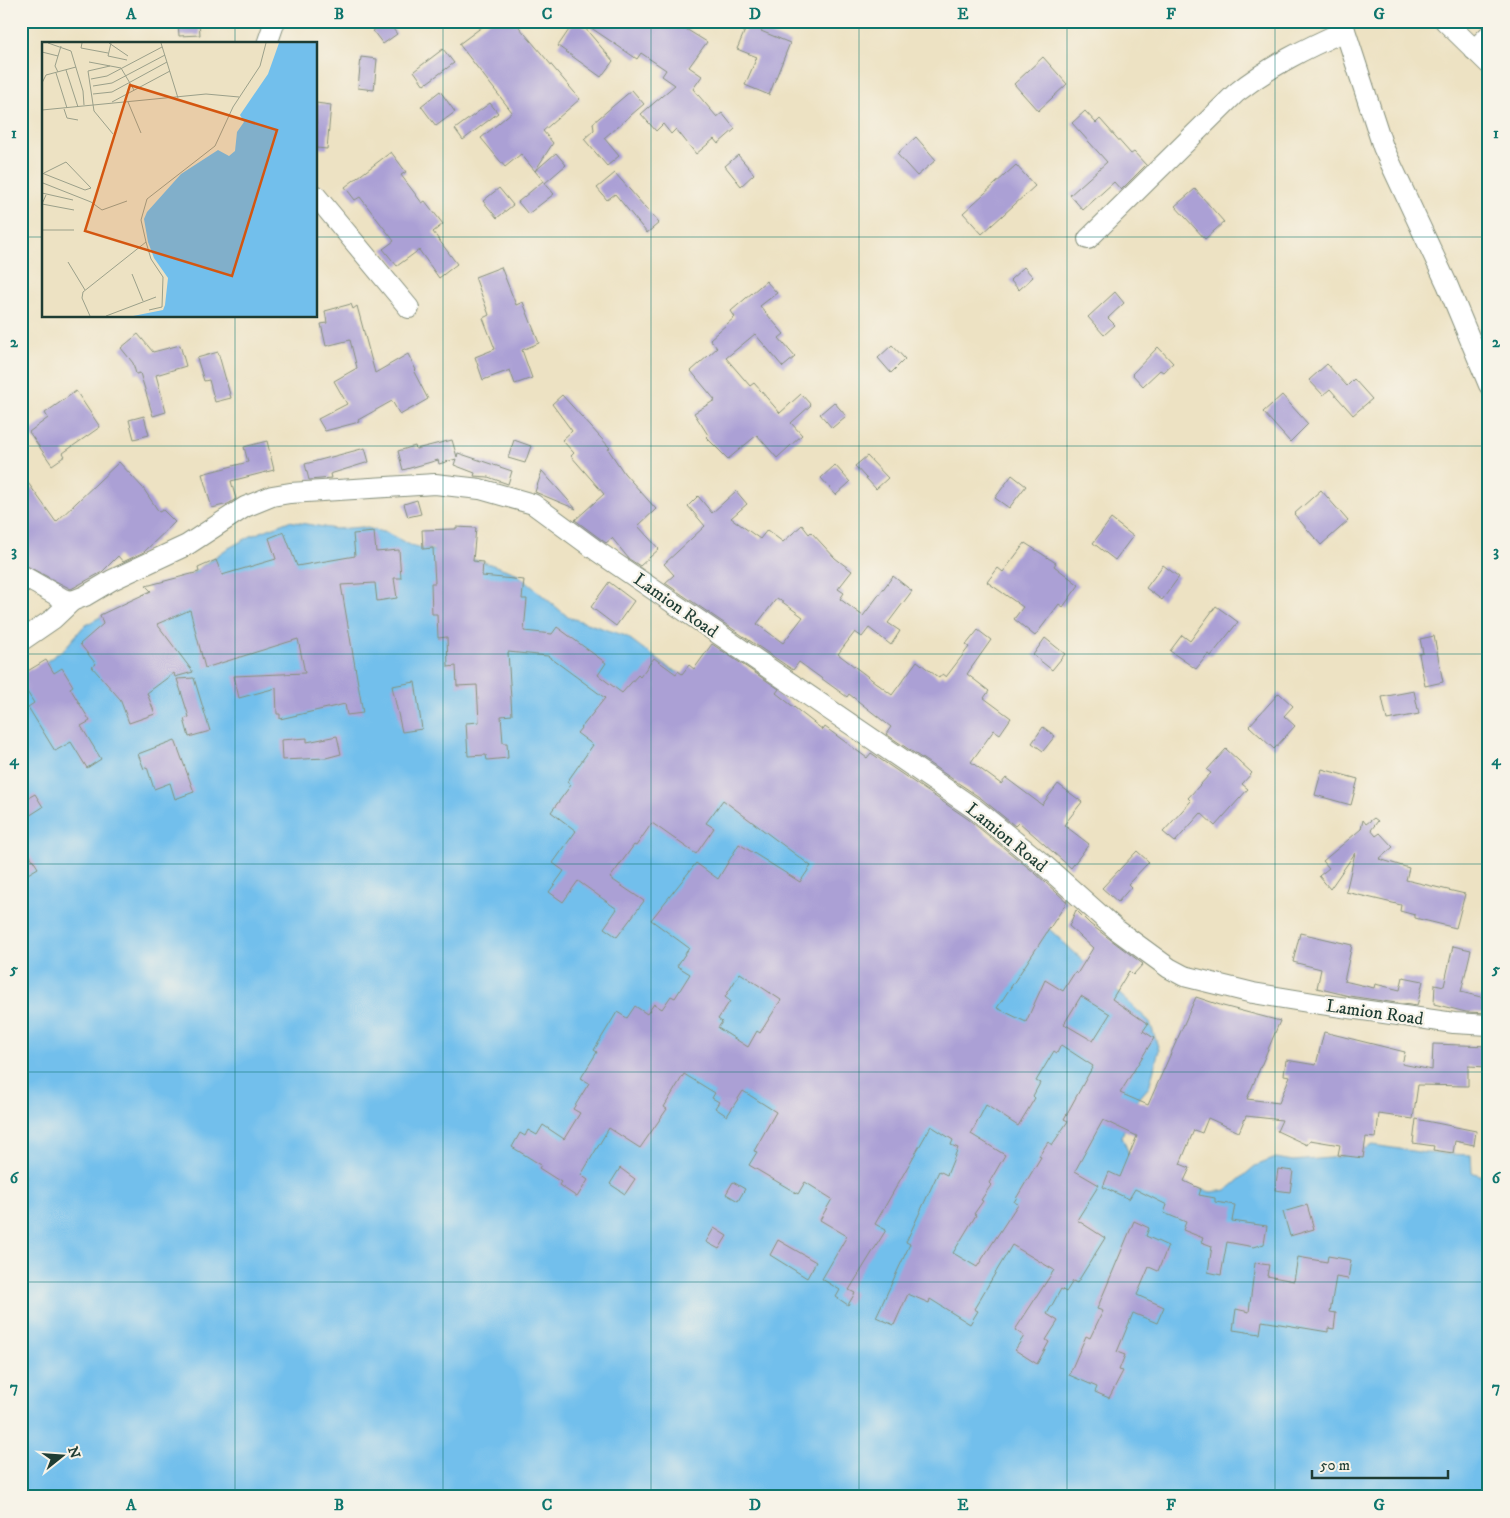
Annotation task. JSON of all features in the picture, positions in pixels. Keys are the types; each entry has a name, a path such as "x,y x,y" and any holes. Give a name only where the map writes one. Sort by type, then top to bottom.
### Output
{"street":[{"path":"268,42 275,21"},
{"path":"1445,21 1489,64"},
{"path":"1088,239 1236,92 1257,76 1343,26 1384,147 1447,284 1489,384"},
{"path":"1474,50 1489,35"},
{"path":"318,198 409,308"},
{"name":"Lamion Road","path":"21,641 52,619 72,601 187,545 245,507 272,496 290,493 435,484 480,488 533,504 597,551 975,810 1043,864 1118,930 1169,968 1204,982 1253,993 1408,1017 1489,1025"},
{"path":"21,575 63,599 72,601"}],"water":[{"path":"289,521 335,529 363,527 387,533 410,545 484,562 516,573 568,617 626,636 669,668 759,712 1035,916 1150,1022 1159,1050 1149,1087 1130,1109 1122,1137 1130,1156 1189,1186 1211,1192 1227,1190 1255,1166 1276,1158 1293,1161 1330,1158 1353,1154 1373,1145 1425,1153 1471,1155 1472,1172 1489,1179 1489,1497 21,1497 21,680 65,648 84,626 116,608 174,586 225,550 251,536"}],"building":[{"path":"178,21 199,21 200,35 179,36"},
{"path":"387,21 397,34 383,44 373,31"},
{"path":"490,21 514,21 580,99 543,131 553,143 535,171 521,154 505,167 481,138 512,112 459,44"},
{"path":"575,21 579,21 613,61 601,77 558,46"},
{"path":"581,21 673,21 707,42 689,67 702,76 693,89 717,117 722,113 735,129 718,144 714,139 696,154 676,129 671,134 663,124 656,131 641,114 675,85 662,76 666,70 641,53 637,59"},
{"path":"749,21 765,21 761,31 790,43 769,95 745,85 757,57 737,49"},
{"path":"443,49 454,63 424,85 414,71"},
{"path":"361,57 377,59 374,90 358,88"},
{"path":"1043,57 1067,84 1038,111 1014,84"},
{"path":"632,90 644,104 604,138 619,156 607,166 584,139 594,130 593,123"},
{"path":"440,91 455,112 436,126 421,106"},
{"path":"318,103 331,105 327,149 318,148"},
{"path":"490,103 498,113 463,140 455,129"},
{"path":"1085,111 1096,123 1100,119 1131,154 1134,152 1146,165 1121,190 1114,182 1083,210 1070,195 1107,162 1072,123"},
{"path":"916,137 936,160 917,176 897,154"},
{"path":"391,152 406,172 401,175 422,203 425,201 443,224 433,232 457,264 439,278 419,250 397,266 383,249 394,241 360,197 355,200 345,187"},
{"path":"556,153 566,165 545,183 535,171"},
{"path":"738,155 754,174 741,186 725,166"},
{"path":"1016,165 1035,186 982,234 963,213"},
{"path":"615,173 659,223 647,233 615,194 607,200 597,188"},
{"path":"543,181 554,194 528,214 518,202"},
{"path":"499,188 513,205 497,218 483,201"},
{"path":"1195,189 1224,222 1205,239 1175,206"},
{"path":"501,267 516,305 523,302 539,343 522,350 532,378 515,384 510,370 483,380 475,357 495,349 483,318 489,315 475,277"},
{"path":"1024,267 1033,277 1019,290 1010,280"},
{"path":"766,281 777,293 760,306 784,334 779,338 795,357 783,367 755,334 726,358 750,386 754,383 780,413 801,394 811,405 791,423 802,435 777,458 757,435 728,459 706,437 708,435 694,413 715,400 691,371 717,348 710,339 735,317 731,311"},
{"path":"1115,292 1124,303 1108,318 1115,325 1104,335 1088,317"},
{"path":"351,304 353,309 357,306 375,373 408,354 416,370 414,372 428,399 400,415 392,401 358,420 359,422 325,431 318,419 347,404 334,381 357,368 350,340 326,346 321,324 327,323 325,311"},
{"path":"138,334 153,352 180,345 186,366 156,375 166,412 153,416 140,373 136,374 133,363 121,348"},
{"path":"892,345 905,359 891,373 878,358"},
{"path":"1158,347 1173,363 1163,372 1160,370 1143,386 1132,374"},
{"path":"218,352 231,398 215,402 209,380 204,381 197,358"},
{"path":"1327,364 1347,386 1354,379 1372,399 1353,415 1330,389 1323,395 1309,380"},
{"path":"76,391 100,427 63,453 65,456 52,465 29,432 48,418 45,413"},
{"path":"562,395 610,448 608,449 624,473 656,509 638,526 659,549 640,566 629,559 612,538 606,543 575,520 604,494 571,456 574,453 562,440 572,431 552,404"},
{"path":"1282,395 1308,424 1290,442 1263,412"},
{"path":"834,402 846,416 832,428 820,414"},
{"path":"144,416 149,435 134,439 129,420"},
{"path":"452,440 457,457 458,453 512,471 508,484 488,477 474,476 475,473 454,465 456,459 439,464 438,460 403,470 398,451 415,446 416,449"},
{"path":"514,440 531,446 525,463 508,458"},
{"path":"267,441 274,470 231,481 236,499 228,504 212,508 202,474 248,462 244,447"},
{"path":"365,448 369,462 330,474 331,478 309,480 305,464"},
{"path":"867,456 888,478 876,489 855,466"},
{"path":"119,462 143,488 159,512 163,510 175,522 144,552 123,562 118,556 102,572 71,589 21,563 21,473 56,522"},
{"path":"835,465 850,482 836,495 821,478"},
{"path":"542,471 576,509 535,492"},
{"path":"1012,475 1026,486 1009,508 995,498"},
{"path":"1321,490 1348,521 1321,545 1294,514"},
{"path":"736,491 747,504 731,518 760,539 767,530 783,542 802,525 835,558 852,571 838,589 844,593 840,599 863,616 893,576 912,591 888,623 900,631 891,645 869,628 862,637 855,632 838,654 892,695 917,661 939,678 942,674 946,677 969,647 966,645 978,630 991,640 967,674 989,691 984,698 1011,718 1000,734 994,730 971,762 1001,784 1006,778 1042,805 1058,784 1082,802 1064,825 1089,844 1071,868 1019,822 1015,826 982,799 886,734 891,727 849,694 847,697 799,662 793,670 665,583 674,575 664,564 705,526 688,506 698,496 712,513","holes":["777,598 803,617 783,643 757,624"]},
{"path":"417,500 421,514 408,517 404,504"},
{"path":"1111,519 1133,536 1115,560 1093,543"},
{"path":"456,527 476,528 473,561 483,562 482,576 524,580 522,599 527,599 524,631 552,634 557,627 606,663 598,675 622,693 638,675 640,677 654,658 676,674 678,671 682,674 689,665 694,669 712,644 779,689 776,693 823,730 825,727 867,758 871,753 968,819 1035,873 1067,902 997,1008 1026,1022 1045,980 1063,991 1075,972 1077,974 1093,948 1069,926 1076,910 1090,924 1143,964 1133,975 1129,971 1112,999 1148,1024 1143,1031 1154,1038 1120,1093 1148,1105 1196,997 1280,1021 1247,1099 1279,1103 1290,1076 1284,1075 1286,1060 1316,1065 1324,1032 1405,1052 1402,1064 1432,1070 1433,1044 1489,1046 1489,1067 1468,1066 1468,1086 1418,1085 1413,1119 1379,1114 1376,1138 1366,1137 1363,1158 1338,1155 1340,1145 1310,1140 1307,1145 1277,1131 1282,1120 1246,1116 1239,1132 1208,1118 1202,1133 1194,1130 1180,1164 1190,1168 1184,1181 1201,1189 1199,1195 1215,1198 1215,1202 1235,1205 1232,1221 1267,1226 1264,1244 1254,1247 1227,1242 1221,1275 1208,1272 1212,1246 1201,1242 1203,1238 1183,1230 1186,1222 1164,1213 1167,1205 1135,1189 1129,1199 1103,1187 1109,1172 1120,1177 1137,1136 1103,1120 1075,1171 1099,1185 1077,1220 1105,1238 1077,1283 1073,1281 1066,1292 1061,1289 1047,1314 1058,1321 1046,1340 1049,1342 1037,1364 1015,1350 1024,1336 1015,1330 1054,1270 1012,1245 974,1309 978,1311 970,1324 930,1299 929,1303 908,1294 894,1325 876,1317 910,1244 906,1242 939,1171 947,1175 958,1148 951,1145 953,1140 931,1126 875,1224 886,1230 849,1290 855,1293 848,1305 836,1297 840,1290 822,1279 847,1236 820,1220 832,1199 805,1182 798,1194 749,1165 757,1152 754,1151 776,1112 743,1091 727,1116 715,1108 719,1102 712,1098 715,1093 684,1074 664,1107 667,1109 640,1148 609,1128 581,1175 588,1180 577,1197 559,1185 561,1182 539,1168 541,1165 512,1147 520,1133 525,1136 528,1130 537,1135 543,1125 564,1139 580,1113 573,1109 589,1083 581,1078 597,1052 594,1050 617,1012 627,1018 635,1006 647,1014 654,1004 662,1009 671,996 675,998 690,974 677,966 689,948 651,920 696,863 718,879 739,844 800,882 811,866 723,800 706,823 714,828 696,854 652,823 636,846 634,845 610,878 644,901 617,937 604,928 617,909 578,881 563,902 549,892 564,871 553,863 576,831 551,812 571,785 567,782 593,745 577,733 605,698 548,656 508,652 512,715 501,716 503,743 507,743 508,758 487,760 486,755 468,756 466,723 479,722 477,685 457,686 456,666 448,667 447,637 438,638 437,614 432,614 431,583 435,583 433,548 423,549 422,530 456,529","holes":["740,973 781,1000 760,1033 757,1031 748,1047 718,1028 722,1022 718,1019 730,1001 725,997","1081,996 1110,1014 1093,1041 1064,1024","1061,1045 1093,1066 1064,1119 1068,1121 1052,1145 1048,1142 1039,1156 1041,1157 1014,1202 1018,1204 977,1267 953,1253 976,1215 974,1214 983,1201 981,1200 991,1185 989,1183 1005,1155 971,1134 986,1105 1018,1126 1035,1098 1033,1096 1040,1083 1036,1081 1054,1051 1057,1053"]},
{"path":"284,532 297,566 355,556 353,534 374,532 376,552 399,550 401,578 394,578 397,598 377,601 375,583 341,585 363,713 347,715 345,704 280,719 280,714 277,714 276,688 239,698 234,676 305,673 298,639 205,668 190,610 157,624 193,672 175,677 174,673 147,693 155,714 129,723 120,699 92,667 96,664 80,644 103,624 100,615 151,591 146,586 199,572 198,568 216,560 222,575 276,559 269,538"},
{"path":"1025,543 1056,563 1054,566 1079,585 1063,607 1059,604 1035,636 1014,619 1023,607 987,582 998,568 1003,572"},
{"path":"1163,565 1179,577 1162,600 1146,588"},
{"path":"609,582 634,601 616,626 591,607"},
{"path":"1216,606 1238,622 1211,656 1208,654 1196,669 1170,651 1182,635 1190,641"},
{"path":"1434,636 1443,682 1425,686 1419,654 1423,653 1420,639"},
{"path":"1045,638 1065,654 1052,670 1033,655"},
{"path":"46,660 54,673 62,668 73,686 70,688 90,721 81,726 101,759 87,768 71,742 55,751 28,707 34,703 21,682 21,675"},
{"path":"194,678 210,731 189,737 184,719 189,717 177,679"},
{"path":"415,682 422,729 402,732 392,686"},
{"path":"1414,691 1419,714 1387,720 1382,697"},
{"path":"1279,693 1293,706 1284,716 1295,726 1274,749 1249,726"},
{"path":"1043,727 1055,736 1043,751 1032,743"},
{"path":"337,736 341,754 326,758 282,760 281,740 307,738 307,742"},
{"path":"175,740 194,792 175,799 170,783 154,789 147,767 144,769 138,754"},
{"path":"1226,749 1252,773 1242,784 1248,789 1215,826 1201,813 1175,842 1163,832 1191,801 1188,798 1211,773 1207,770"},
{"path":"1322,769 1358,779 1351,805 1315,795"},
{"path":"35,794 43,807 21,821 21,802"},
{"path":"1374,818 1378,821 1371,830 1376,836 1380,833 1393,847 1379,859 1409,868 1406,880 1465,894 1456,928 1415,918 1415,915 1400,911 1401,905 1346,892 1355,853 1330,889 1319,876 1329,868 1323,861 1361,829 1363,820 1366,824"},
{"path":"21,841 38,868 21,878"},
{"path":"1137,851 1149,862 1128,884 1131,887 1118,902 1102,888"},
{"path":"1300,933 1352,945 1344,981 1374,988 1375,984 1400,990 1403,977 1423,981 1417,1006 1349,996 1317,988 1321,969 1293,962"},
{"path":"1453,946 1471,950 1461,992 1489,999 1489,1013 1466,1012 1434,1004 1435,984 1444,986"},
{"path":"1416,1119 1476,1131 1474,1145 1455,1141 1453,1153 1433,1150 1434,1146 1413,1143"},
{"path":"620,1168 635,1179 625,1194 610,1184"},
{"path":"1278,1169 1293,1171 1290,1192 1275,1190"},
{"path":"733,1182 745,1189 738,1201 726,1194"},
{"path":"1307,1205 1314,1229 1290,1236 1283,1212"},
{"path":"1134,1221 1149,1228 1146,1236 1168,1246 1158,1271 1149,1267 1137,1295 1164,1307 1157,1323 1133,1313 1117,1352 1125,1355 1119,1370 1123,1371 1109,1398 1095,1392 1097,1387 1069,1375 1086,1336 1090,1338 1103,1311 1097,1309"},
{"path":"714,1228 727,1236 719,1249 706,1242"},
{"path":"778,1240 816,1262 807,1278 770,1255"},
{"path":"1328,1256 1351,1260 1348,1279 1336,1277 1330,1312 1336,1313 1334,1329 1328,1328 1328,1332 1262,1321 1260,1334 1233,1330 1236,1309 1249,1312 1255,1263 1269,1265 1267,1276 1294,1281 1298,1257 1327,1262"}]}
